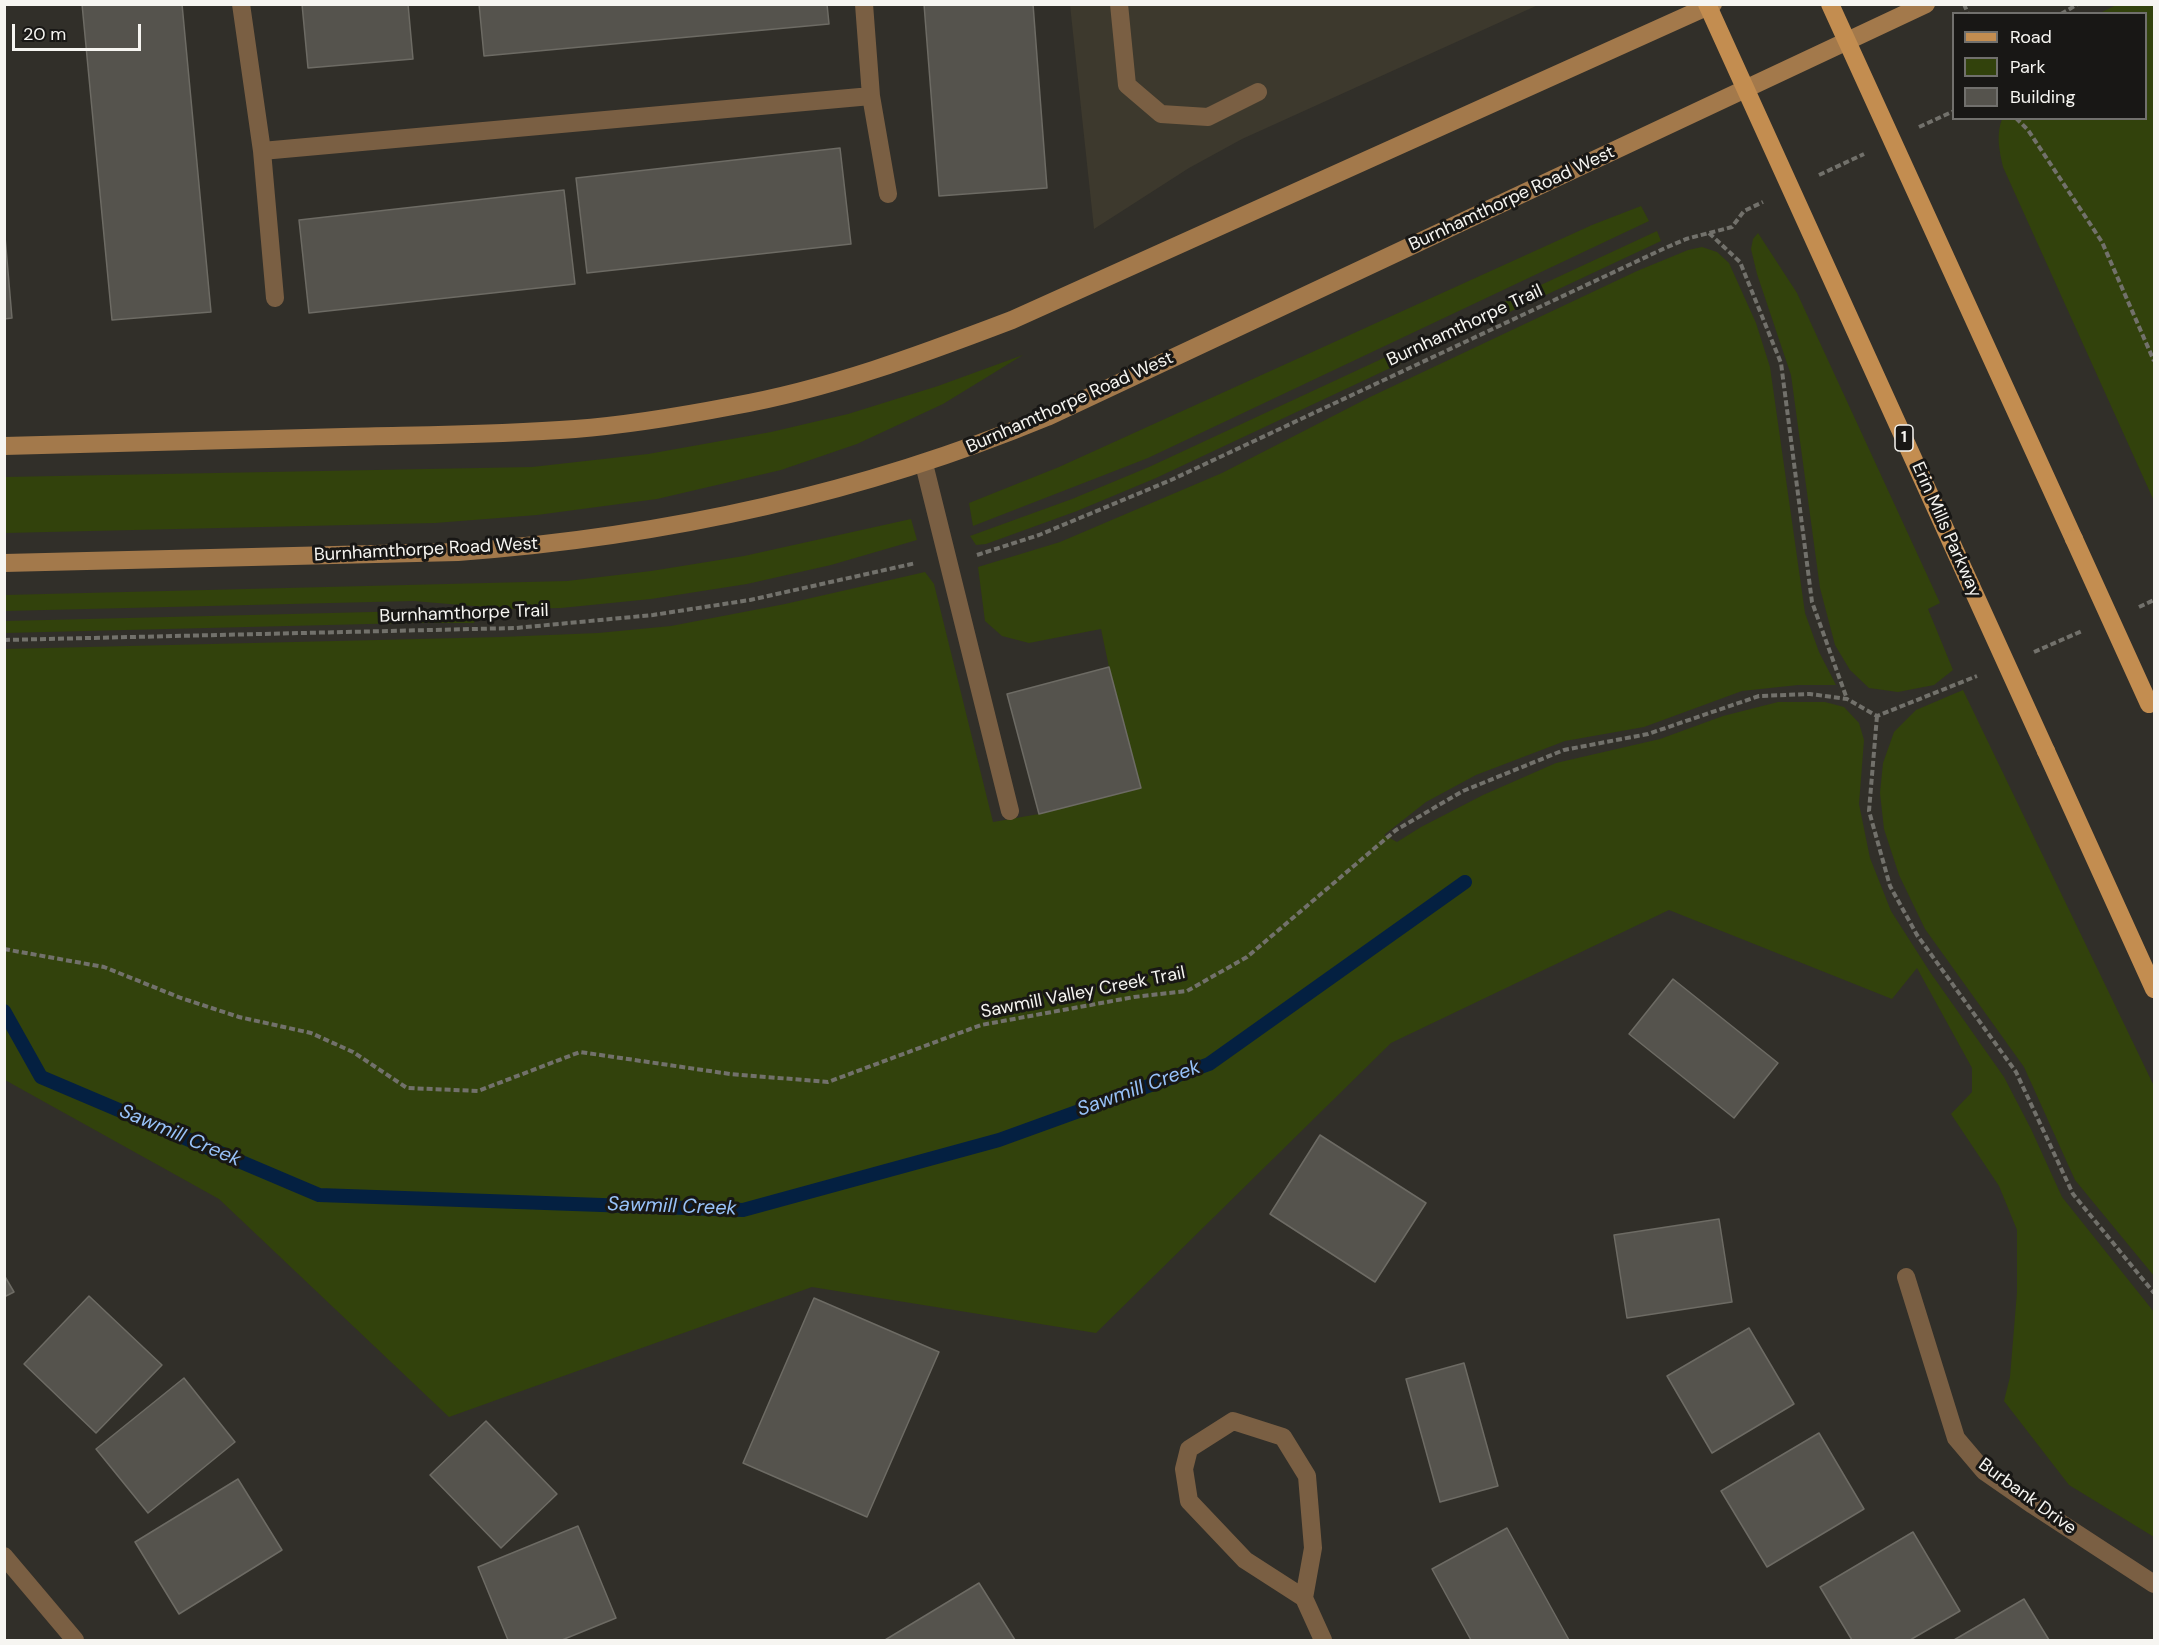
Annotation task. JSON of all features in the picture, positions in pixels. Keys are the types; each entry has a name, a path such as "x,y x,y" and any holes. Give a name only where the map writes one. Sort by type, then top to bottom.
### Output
{"main road":[{"path":"1830,4 2152,710"},
{"name":"Burnhamthorpe Road West","path":"4,563 458,552 523,547 666,528 866,482 924,464 1047,417 1926,4"},
{"path":"4,446 576,429 656,419 790,394 847,379 904,360 1012,320 1709,5"},
{"name":"Erin Mills Parkway","path":"1709,5 1790,189 2154,989"}],"street":[{"path":"241,4 262,151 275,298"},
{"path":"864,4 872,96 888,194"},
{"path":"1119,4 1127,85 1161,114 1208,117 1258,92"},
{"path":"262,151 872,96"},
{"path":"924,464 1010,811"},
{"name":"Burbank Drive","path":"1906,1277 1956,1438 1984,1471 2154,1584"},
{"path":"1304,1598 1313,1548 1307,1476 1283,1437 1233,1421 1189,1449 1184,1469 1189,1501 1245,1560 1304,1598 1323,1641"},
{"path":"4,1556 75,1641"}],"path":[{"path":"2064,12 2078,4"},
{"name":"Burnhamthorpe Trail","path":"980,554 1039,536 1171,480 1663,249 1686,239 1732,227 1744,211 1952,111"},
{"path":"2018,120 2028,130 2102,242 2154,361"},
{"path":"1708,233 1740,262 1781,363 1812,602 1847,699"},
{"name":"Burnhamthorpe Trail","path":"4,640 516,628 653,615 739,601 919,562"},
{"name":"Sawmill Valley Creek Trail","path":"4,949 104,967 181,998 239,1017 311,1034 353,1052 408,1088 478,1091 580,1052 730,1074 828,1082 981,1024 1134,997 1187,991 1247,957 1396,830 1463,791 1564,750 1648,734 1759,696 1810,694 1847,699 1876,716 1869,811 1890,886 1917,935 2016,1072 2073,1194 2154,1293"}],"shaded area":[{"path":"1070,5 1538,5 1242,139 1189,168 1094,229"}],"green space":[{"path":"2116,5 2154,5 2154,501 2003,167 2000,155 1999,131 2002,120 2147,120 2147,12 2102,12"},
{"path":"1641,206 1649,221 1148,458 973,526 969,503 1059,467 1592,225"},
{"path":"1657,231 1661,241 1156,478 1077,511 986,544 976,545 970,536 1072,499 1149,467"},
{"path":"1758,233 1797,293 1940,603 1928,609 1953,670 1934,685 1898,692 1869,688 1850,670 1835,645 1820,588 1791,375 1757,274 1751,249 1753,239"},
{"path":"1702,247 1717,252 1729,263 1756,323 1770,367 1805,613 1819,652 1836,685 1798,685 1742,691 1644,727 1565,741 1476,775 1426,802 1384,835 1397,842 1483,795 1556,763 1660,739 1723,716 1778,702 1825,702 1844,707 1859,723 1864,740 1859,804 1870,858 1891,911 1930,972 2004,1077 2062,1197 2154,1312 2154,1537 2069,1485 2004,1401 2010,1377 2017,1292 2017,1230 1999,1186 1951,1114 1972,1092 1972,1068 1917,968 1892,999 1669,910 1391,1043 1096,1333 812,1287 449,1417 219,1199 5,1080 4,649 598,633 671,626 785,604 925,572 934,584 993,822 1039,814 1141,787 1101,629 1029,643 1002,636 985,621 978,567 1060,542 1222,473 1370,397 1637,271 1688,250"},
{"path":"1023,355 943,404 857,444 781,470 657,499 537,515 435,523 5,533 5,477 532,467 648,454 771,432 848,414 938,386"},
{"path":"911,519 917,540 831,565 747,584 651,599 561,608 510,609 413,601 5,611 5,595 567,581 651,571 744,556"},
{"path":"413,611 477,617 474,623 5,633 5,621"},
{"path":"1963,690 2154,1086 2154,1276 2075,1180 2024,1067 1925,929 1899,875 1884,829 1880,793 1883,763 1894,732 1916,710"}],"building":[{"path":"82,4 182,4 211,312 112,320"},
{"path":"302,4 408,4 413,59 308,68"},
{"path":"479,4 827,4 829,24 484,56"},
{"path":"924,4 1033,4 1047,188 939,196"},
{"path":"840,148 851,244 587,273 576,178"},
{"path":"564,190 575,284 309,313 299,220"},
{"path":"4,225 12,318 4,319"},
{"path":"1109,667 1141,788 1039,814 1007,694"},
{"path":"1673,979 1778,1063 1734,1118 1629,1034"},
{"path":"1320,1135 1426,1203 1375,1282 1270,1214"},
{"path":"1719,1219 1732,1302 1627,1318 1614,1235"},
{"path":"4,1275 14,1292 4,1297"},
{"path":"89,1296 162,1365 96,1433 24,1364"},
{"path":"814,1298 939,1352 867,1517 743,1463"},
{"path":"1749,1328 1794,1404 1712,1453 1667,1376"},
{"path":"1464,1363 1498,1486 1440,1502 1406,1379"},
{"path":"184,1378 235,1442 148,1513 96,1449"},
{"path":"486,1421 557,1494 501,1548 430,1475"},
{"path":"1819,1433 1864,1509 1767,1567 1721,1491"},
{"path":"238,1479 282,1550 179,1614 135,1542"},
{"path":"578,1526 616,1618 562,1640 508,1640 478,1567"},
{"path":"1507,1528 1569,1640 1471,1640 1432,1569"},
{"path":"1913,1532 1960,1611 1910,1640 1852,1640 1820,1587"},
{"path":"979,1583 1015,1640 885,1640"},
{"path":"2024,1599 2049,1640 1954,1640"}],"waterway":[{"name":"Sawmill Creek","path":"4,1011 41,1077 319,1195 743,1210 999,1140 1209,1064 1465,882"}]}
